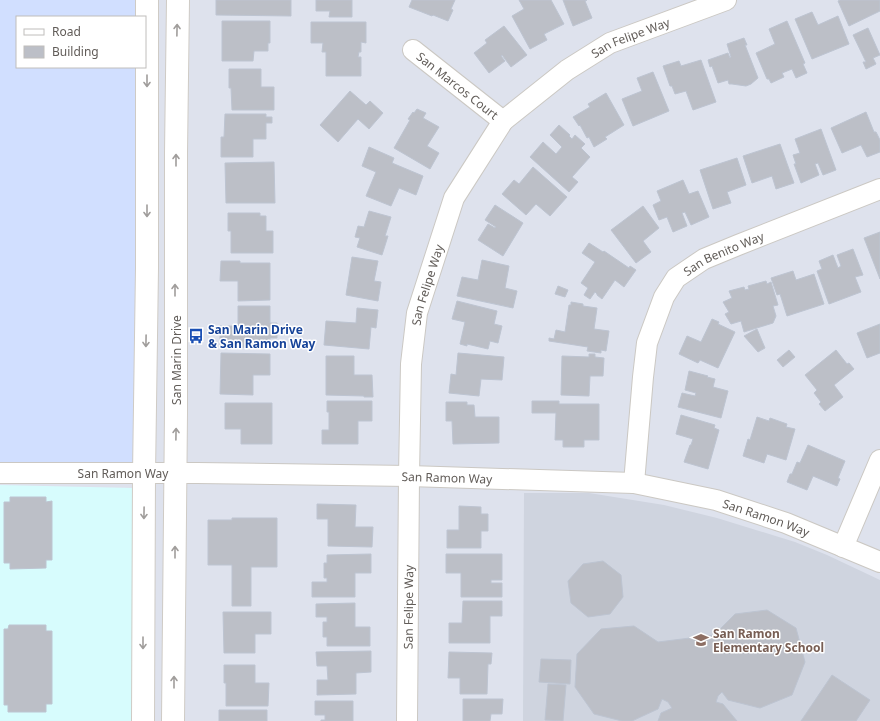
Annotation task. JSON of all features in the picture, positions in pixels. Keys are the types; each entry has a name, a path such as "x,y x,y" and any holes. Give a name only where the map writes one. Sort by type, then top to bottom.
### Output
{"main road":[{"path":"143,721 147,268 147,0"},
{"name":"San Marin Drive","path":"173,721 178,0"}],"street":[{"name":"San Felipe Way","path":"407,721 411,364 417,313 454,198 503,121 567,70 610,43 726,0"},
{"name":"San Marcos Court","path":"413,50 503,121"},
{"name":"San Benito Way","path":"634,483 647,344 664,297 676,278 704,259 880,189"},
{"path":"843,547 880,460"},
{"name":"San Ramon Way","path":"0,473 175,473 409,476 634,483 716,500 786,523 880,562"}],"shaded area":[{"path":"0,0 136,0 136,16 16,16 16,68 136,68 134,466 0,468"},
{"path":"0,485 134,488 134,721 0,721"},
{"name":"San Ramon Elementary School","path":"524,493 589,493 664,505 717,518 795,542 880,580 880,721 523,721"}],"building":[{"path":"216,0 291,0 291,16 216,15"},
{"path":"316,0 352,0 352,17 329,17 330,11 316,11"},
{"path":"412,0 455,0 451,9 453,10 448,21 409,7"},
{"path":"519,0 551,0 564,24 544,34 547,40 530,49 512,16 524,9"},
{"path":"563,0 587,0 585,1 592,18 573,26"},
{"path":"880,0 880,11 849,26 838,1"},
{"path":"812,12 818,25 838,16 849,44 812,59 795,19"},
{"path":"222,21 270,21 270,43 268,43 268,51 254,51 253,61 222,61"},
{"path":"787,21 805,63 803,64 807,73 796,78 792,69 782,73 784,77 771,83 769,79 767,79 756,53 775,44 769,29"},
{"path":"311,22 366,22 366,43 361,42 361,52 359,52 358,57 361,57 361,76 326,76 326,52 322,52 323,43 311,43"},
{"path":"504,26 527,55 511,67 502,55 501,56 505,61 489,73 474,53 487,43 485,40"},
{"path":"868,28 880,55 873,58 876,64 866,69 863,62 866,62 853,35"},
{"path":"744,38 747,45 745,45 758,78 746,86 729,84 728,80 718,83 712,66 710,67 708,60 728,53 730,58 727,44"},
{"path":"701,60 716,102 693,110 686,91 675,94 672,86 670,86 663,66 679,61 681,66"},
{"path":"229,69 261,69 261,87 274,87 274,110 232,110 231,88 229,88"},
{"path":"653,72 669,111 633,126 622,99 642,91 637,78"},
{"path":"350,91 366,105 370,101 383,113 369,129 358,119 338,142 320,125"},
{"path":"606,93 624,125 605,137 607,139 594,147 589,137 587,138 580,125 579,126 573,117 590,107 588,104"},
{"path":"417,109 426,113 423,118 439,127 427,146 439,153 430,169 394,148 410,120 408,119"},
{"path":"866,112 874,132 876,132 880,140 880,152 867,157 861,145 842,153 831,128"},
{"path":"225,114 266,114 266,117 272,117 272,123 266,123 266,139 253,139 253,157 221,157 221,137 224,137"},
{"path":"559,125 570,135 569,136 572,139 575,135 585,144 581,148 590,157 572,177 578,182 569,192 530,157 543,142 556,154 562,147 550,135"},
{"path":"821,129 836,170 823,175 818,163 815,164 819,175 801,183 794,164 796,164 793,155 800,153 795,139"},
{"path":"780,144 794,183 776,189 772,176 752,183 743,156"},
{"path":"369,147 394,158 392,163 423,176 416,195 399,188 391,206 366,196 376,172 362,166"},
{"path":"737,158 746,185 727,192 731,203 713,209 700,170"},
{"path":"274,162 275,203 226,203 225,163"},
{"path":"533,167 567,197 550,216 536,204 526,215 502,194 514,180 519,184"},
{"path":"683,180 689,194 698,191 709,217 691,225 685,212 682,213 687,226 673,232 667,217 659,220 653,205 661,201 657,191"},
{"path":"495,205 523,223 503,256 478,240 488,224 495,228 496,227 485,220"},
{"path":"643,206 659,228 643,241 651,252 636,263 611,230"},
{"path":"369,211 391,217 385,236 388,236 382,255 357,247 360,238 355,237 358,226 364,227"},
{"path":"228,213 260,213 260,216 266,216 266,231 273,231 273,253 231,253 231,231 228,231"},
{"path":"880,232 880,279 864,238"},
{"path":"589,243 629,268 630,266 636,270 624,287 615,280 602,299 595,292 590,299 584,295 588,288 581,283 595,262 582,253"},
{"path":"853,249 863,275 855,277 861,292 829,304 817,271 822,269 819,261 833,255 838,268 841,266 837,255"},
{"path":"352,257 378,261 374,281 381,282 378,301 346,295"},
{"path":"482,260 509,266 505,288 517,291 513,308 457,296 462,277 478,280"},
{"path":"221,261 240,261 240,263 270,263 270,300 238,301 238,281 220,281"},
{"path":"793,271 796,280 814,274 824,304 787,316 780,294 777,295 771,278"},
{"path":"766,281 767,284 771,282 778,305 773,306 776,316 773,323 744,332 741,321 731,324 725,314 729,312 723,302 732,298 729,291 744,287 745,290 749,289 748,286"},
{"path":"558,286 568,290 565,297 555,294"},
{"path":"457,301 497,311 494,324 502,326 498,343 490,341 488,349 467,344 467,346 460,344 465,322 452,319"},
{"path":"571,302 597,308 594,329 609,331 606,351 601,350 601,353 587,351 588,347 549,341 549,338 554,339 556,330 565,332 569,305 571,305"},
{"path":"238,306 270,306 270,323 277,323 277,338 270,338 270,347 220,348 220,326 238,326"},
{"path":"357,308 378,310 376,328 371,327 369,349 324,345 326,321 356,323"},
{"path":"712,319 719,322 718,324 735,332 718,368 700,360 698,363 679,354 687,336 701,342"},
{"path":"880,324 880,353 867,358 857,333"},
{"path":"757,329 765,348 758,352 744,336"},
{"path":"789,350 795,357 783,367 777,360"},
{"path":"836,350 847,364 849,363 854,369 834,385 843,397 825,411 819,404 821,402 814,393 817,390 805,375"},
{"path":"221,353 270,354 270,375 253,375 253,395 220,394"},
{"path":"458,353 504,357 502,380 481,379 479,396 449,393 451,374 456,375"},
{"path":"589,354 595,354 595,357 604,358 603,376 590,376 589,396 561,395 562,356 589,357"},
{"path":"326,356 354,356 354,375 372,375 373,397 326,395"},
{"path":"689,371 715,379 713,387 728,391 721,418 678,407 682,393 695,396 696,393 685,390"},
{"path":"327,401 372,401 372,421 358,421 358,444 322,444 322,430 329,430 329,412 327,412"},
{"path":"532,401 559,401 559,404 599,404 599,440 584,440 584,447 563,447 563,440 555,440 556,413 532,413"},
{"path":"446,402 467,402 467,405 474,405 475,417 499,417 499,443 453,444 452,421 446,421"},
{"path":"225,403 272,403 272,444 241,444 241,429 225,429"},
{"path":"681,415 715,425 714,428 719,430 708,469 684,462 693,439 676,434"},
{"path":"757,417 769,421 770,418 787,424 786,427 795,429 786,460 767,454 764,463 743,456"},
{"path":"808,445 845,461 838,478 840,479 837,486 813,476 807,490 787,482 797,462 800,463"},
{"path":"10,497 46,497 46,502 52,501 52,560 46,560 46,568 10,569 10,563 4,563 4,502 10,502"},
{"path":"317,504 356,505 355,527 373,527 372,547 328,546 328,519 317,519"},
{"path":"459,506 481,507 481,514 488,514 488,531 481,531 481,548 447,548 447,530 459,530"},
{"path":"232,518 277,518 277,567 251,567 251,606 232,606 232,565 208,565 208,520 232,520"},
{"path":"371,554 371,573 355,573 355,597 312,597 312,582 327,582 327,578 324,578 324,563 327,563 327,555"},
{"path":"446,554 502,554 502,580 491,580 491,583 502,583 502,597 461,597 461,573 446,573"},
{"path":"603,561 621,575 623,597 610,614 588,617 571,603 568,581 583,564"},
{"path":"463,601 502,601 502,616 490,616 490,643 449,643 449,623 462,623"},
{"path":"355,603 355,627 370,627 370,646 327,646 327,637 323,637 323,622 327,622 327,617 316,617 316,604"},
{"name":"San Ramon Elementary School","path":"767,610 796,628 805,662 792,695 760,708 728,700 722,692 718,696 716,702 723,704 737,721 658,721 661,713 672,708 668,702 662,699 658,709 632,721 622,721 594,714 575,687 577,654 601,629 634,626 658,642 714,635 735,614"},
{"path":"223,612 271,612 271,634 255,634 255,653 224,653"},
{"path":"9,625 46,625 46,631 52,631 52,704 46,704 46,712 8,712 8,705 4,705 4,629 8,629"},
{"path":"371,651 371,672 356,673 356,694 317,695 317,680 328,680 327,666 317,666 316,652"},
{"path":"449,652 492,653 491,664 488,664 487,694 460,694 460,678 448,678"},
{"path":"541,659 571,660 570,684 539,682"},
{"path":"224,665 255,665 255,683 269,683 268,706 226,706"},
{"path":"832,675 870,700 856,721 801,721"},
{"path":"548,684 566,685 563,721 545,720"},
{"path":"463,699 503,699 502,714 491,714 490,721 463,721"},
{"path":"315,701 353,701 353,721 321,721 325,720 325,715 315,715"},
{"path":"219,710 267,710 267,721 219,721"}],"place":[{"name":"San Marin Drive & San Ramon Way","path":"196,336"},
{"name":"San Ramon Elementary School","path":"701,640"}]}
